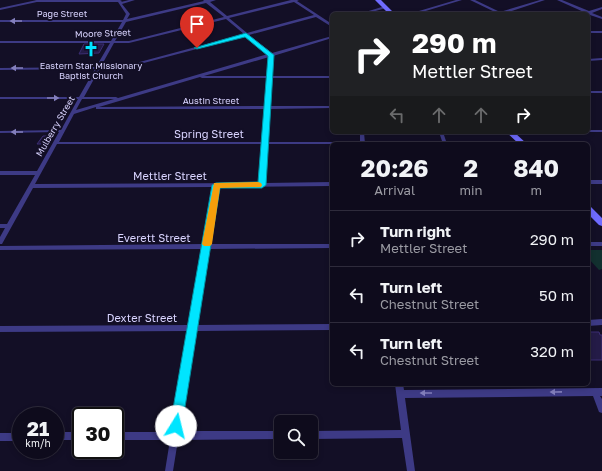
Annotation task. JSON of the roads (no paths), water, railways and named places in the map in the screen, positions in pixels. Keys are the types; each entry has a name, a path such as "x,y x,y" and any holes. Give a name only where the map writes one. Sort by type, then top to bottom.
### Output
{"main road":[{"path":"378,0 390,12"},
{"path":"512,134 521,142"},
{"path":"590,211 602,223"}],"street":[{"path":"0,9 44,0"},
{"path":"37,1 133,0"},
{"name":"Page Street","path":"0,21 125,21 214,0"},
{"path":"295,0 330,25"},
{"name":"Moore Street","path":"0,42 129,42 295,0"},
{"path":"419,12 460,0"},
{"path":"472,0 495,12"},
{"path":"505,12 543,0"},
{"path":"559,0 586,12"},
{"path":"120,1 128,12 125,21"},
{"path":"206,1 271,55"},
{"path":"368,12 385,7"},
{"path":"590,12 602,8"},
{"path":"590,14 602,18"},
{"path":"0,68 121,68 316,16"},
{"name":"Mulberry Street","path":"0,242 125,21"},
{"path":"590,32 602,32"},
{"path":"72,113 330,38"},
{"path":"262,185 271,55"},
{"path":"590,60 602,60"},
{"path":"194,77 330,77"},
{"path":"590,92 602,92"},
{"path":"0,98 125,98"},
{"name":"Austin Street","path":"90,108 330,108"},
{"path":"0,132 62,131"},
{"path":"590,131 602,131"},
{"name":"Spring Street","path":"55,143 330,143"},
{"path":"0,173 39,173"},
{"path":"590,182 602,182"},
{"name":"Mettler Street","path":"31,186 330,184"},
{"path":"169,471 216,185"},
{"path":"0,226 8,226"},
{"path":"590,244 602,244"},
{"name":"Everett Street","path":"0,248 330,246"},
{"path":"590,323 602,322"},
{"name":"Dexter Street","path":"0,329 330,327"},
{"path":"399,386 412,471"},
{"path":"401,394 598,392 602,409"},
{"path":"318,435 406,434"},
{"path":"124,436 274,435"},
{"path":"0,437 12,437"}],"place":[{"name":"Eastern Star Missionary Baptist Church","path":"91,49"}]}
